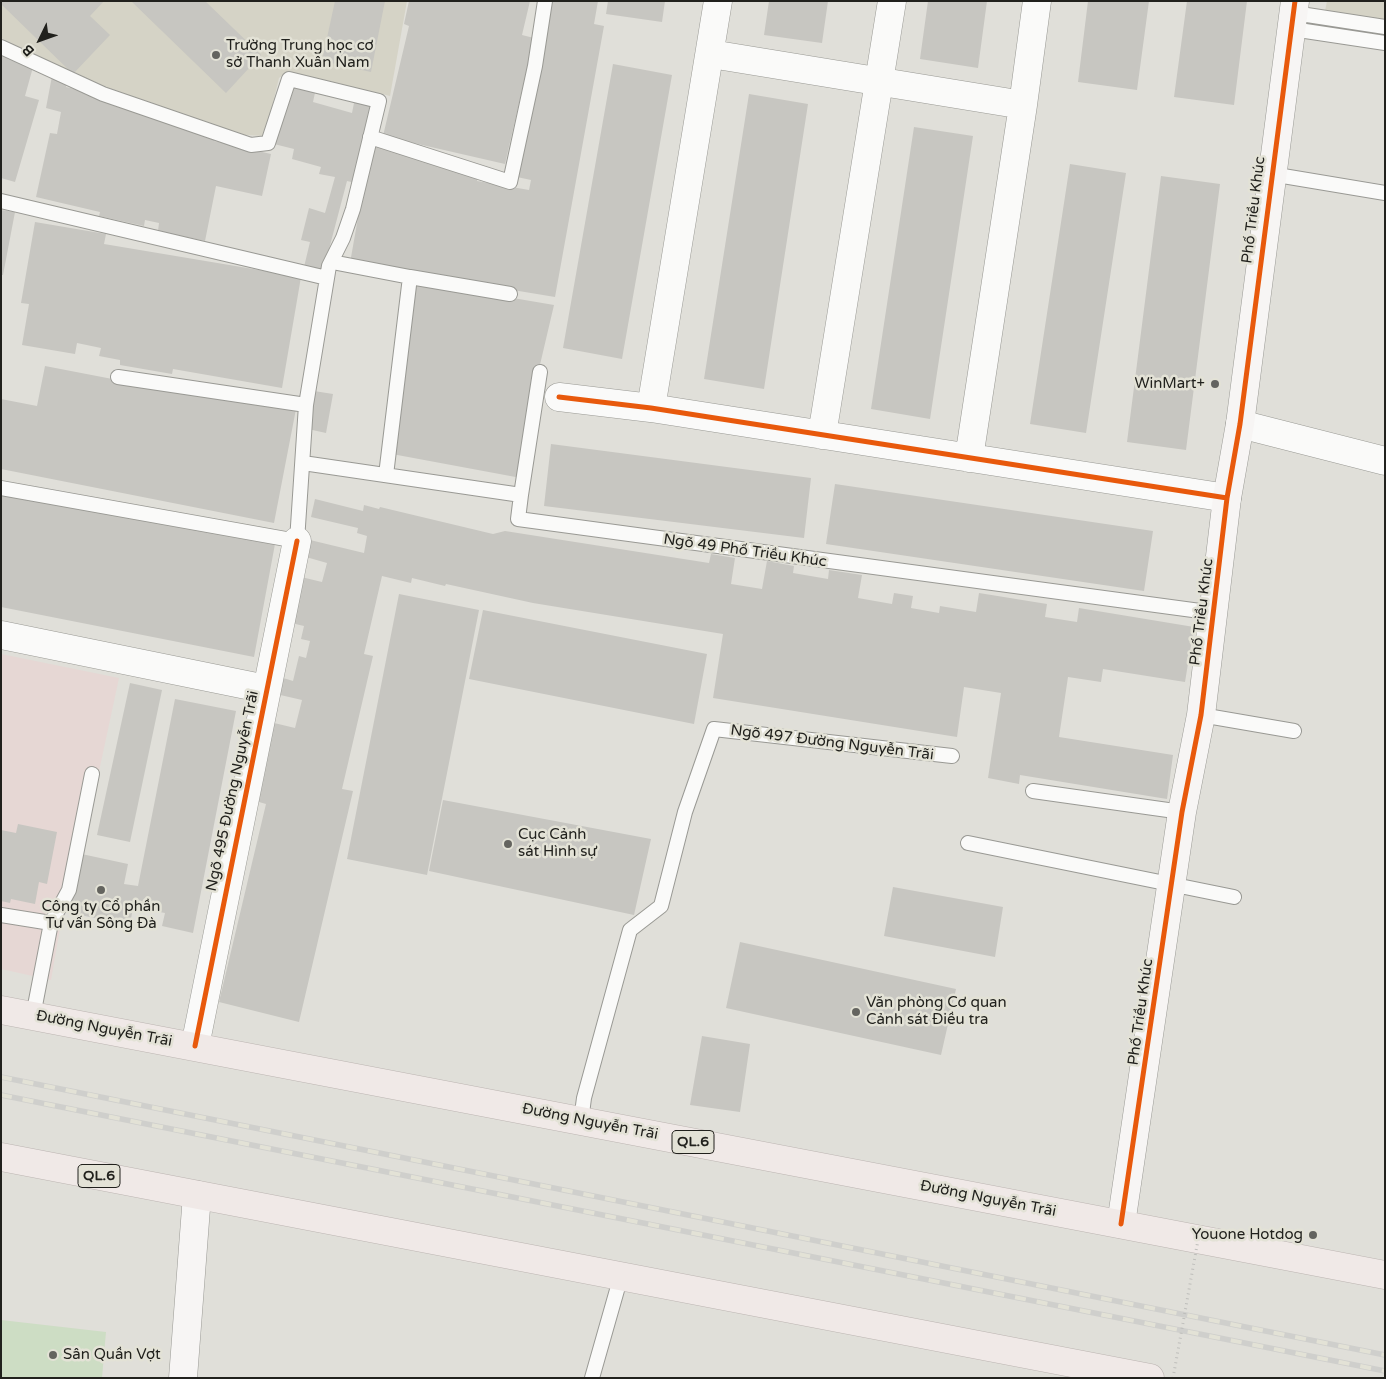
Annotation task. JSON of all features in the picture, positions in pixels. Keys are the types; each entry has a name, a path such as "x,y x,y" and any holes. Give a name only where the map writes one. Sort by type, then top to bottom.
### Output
{"highway":[{"name":"Đường Nguyễn Trãi","path":"1,1010 1385,1275"},
{"name":"QL.6","path":"1,1157 1150,1378"}],"street":[{"path":"651,408 711,54 718,1"},
{"path":"822,435 892,1"},
{"path":"968,458 1024,105 1037,1"},
{"name":"Phố Triều Khúc","path":"1121,1224 1182,812 1201,715 1215,613 1227,498 1240,424 1294,14"},
{"path":"711,54 880,80 1024,105"},
{"path":"559,397 651,408 1227,498"},
{"path":"1240,424 1385,461"},
{"name":"Ngõ 495 Đường Nguyễn Trãi","path":"195,1046 297,541"},
{"path":"1,635 266,689"},
{"path":"183,1378 197,1195"}],"lane":[{"path":"370,137 510,182 535,66 545,1"},
{"path":"1294,14 1385,26"},
{"path":"1294,14 1385,44"},
{"name":"Ngõ 495 Đường Nguyễn Trãi","path":"1,47 103,94 250,145 268,143 288,79 379,101 353,209 329,266 306,405 297,541"},
{"path":"1272,174 1385,193"},
{"path":"1,201 327,278"},
{"path":"332,262 510,294"},
{"path":"386,475 410,277"},
{"path":"303,463 521,495 540,372"},
{"path":"118,376 306,405"},
{"path":"1,488 297,541"},
{"name":"Ngõ 49 Phố Triều Khúc","path":"521,495 518,519 1215,613"},
{"path":"1201,715 1294,731"},
{"name":"Ngõ 497 Đường Nguyễn Trãi","path":"581,1121 584,1098 630,930 661,906 685,812 714,729 952,756"},
{"path":"33,1016 51,923 69,890 92,774"},
{"path":"1033,791 1182,812"},
{"path":"968,843 1234,897"},
{"path":"1,915 51,923"},
{"path":"592,1378 621,1276"}],"path":[{"path":"1173,1378 1200,1229"}],"shaded area":[{"name":"Trường Trung học cơ sở Thanh Xuân Nam","path":"1,1 407,1 390,96 288,71 279,78 265,136 244,135 80,78 1,38"},
{"path":"1327,1 1385,1 1385,20 1325,11"},
{"path":"1,654 119,678 86,832 77,831 51,980 1,969"}],"green space":[{"name":"Sân Quần Vợt","path":"1,1320 106,1332 102,1378 1,1378"}],"building":[{"path":"1,1 104,1 90,16 110,35 73,74 1,4"},
{"path":"131,1 205,1 261,55 226,93"},
{"path":"335,1 385,1 371,72 322,61"},
{"path":"409,1 530,1 522,35 534,38 505,164 383,136 409,26 404,24"},
{"path":"548,1 598,1 594,24 604,26 555,297 350,263 371,144 478,173 477,181 529,190 531,180 517,177"},
{"path":"608,1 665,1 662,22 606,14"},
{"path":"769,1 828,1 822,43 764,35"},
{"path":"928,1 987,1 978,68 920,59"},
{"path":"1088,1 1149,1 1137,90 1078,82"},
{"path":"1187,1 1247,1 1234,105 1174,97"},
{"path":"1,50 16,55 14,61 33,67 25,96 39,100 15,182 1,178"},
{"path":"613,64 672,75 622,359 563,348"},
{"path":"52,76 69,79 66,87 108,96 106,103 164,115 216,133 214,141 271,154 262,196 216,186 205,241 158,231 159,223 145,220 144,226 99,216 100,212 36,197 50,133 57,134 61,112 46,108"},
{"path":"291,81 316,88 313,102 352,113 355,98 376,104 356,183 347,181 323,272 304,267 310,242 301,240 309,208 325,213 335,177 319,174 321,167 292,159 294,149 274,144"},
{"path":"749,94 808,104 764,389 704,379"},
{"path":"914,127 973,136 930,419 871,409"},
{"path":"1070,164 1126,173 1086,433 1030,424"},
{"path":"1161,176 1220,184 1186,450 1127,442"},
{"path":"1,210 15,212 3,275 1,275"},
{"path":"35,222 106,234 104,244 301,277 282,388 173,369 172,374 120,365 120,360 99,356 101,348 77,343 75,354 22,345 29,304 21,303"},
{"path":"413,281 554,305 535,386 521,478 392,454"},
{"path":"45,366 216,399 217,394 296,409 274,523 1,469 1,399 37,406"},
{"path":"314,391 333,394 326,433 308,429"},
{"path":"551,444 811,478 804,538 544,506"},
{"path":"835,484 1153,531 1144,591 826,544"},
{"path":"1,492 275,544 254,657 1,607"},
{"path":"315,499 363,511 364,505 379,509 380,507 493,534 505,531 709,563 711,554 735,558 731,584 762,589 767,561 794,566 793,573 828,579 829,570 862,575 858,598 892,604 894,593 913,596 911,608 939,613 940,606 976,612 979,593 1047,604 1045,617 1077,622 1079,608 1194,627 1185,682 1103,669 1101,682 1068,677 1059,737 1173,755 1167,799 1020,775 1019,784 988,778 1001,693 964,687 957,737 713,698 723,634 533,603 412,578 411,583 382,576 364,654 373,656 342,789 353,791 299,1022 219,1002 266,804 252,800 270,722 295,728 302,700 276,694 280,677 293,681 299,656 306,658 310,641 301,639 304,626 287,622 297,576 322,582 327,563 306,557 310,540 364,553 367,536 357,533 358,528 311,517"},
{"path":"399,594 479,610 427,875 347,859"},
{"path":"483,610 707,654 694,724 469,679"},
{"path":"130,683 162,690 130,842 97,835"},
{"path":"175,699 236,711 193,933 162,926 165,913 133,907 130,925 65,912 77,853 128,864 124,884 138,886"},
{"path":"443,800 651,839 634,915 429,871"},
{"path":"18,824 57,832 47,884 39,882 35,904 11,899 10,903 1,901 1,830 16,833"},
{"path":"893,887 1003,907 995,957 884,936"},
{"path":"740,942 956,989 941,1055 726,1008"},
{"path":"702,1036 750,1044 740,1112 690,1105"}],"railway":[{"path":"1,1077 1385,1355"},
{"path":"1,1095 1385,1371"}],"cycle path":[{"path":"1121,1224 1182,812 1201,715 1227,498 1240,424 1295,1"},
{"path":"559,397 651,408 1227,498"},
{"path":"195,1046 297,541"}],"place":[{"name":"Trường Trung học cơ sở Thanh Xuân Nam","path":"216,55"},
{"name":"WinMart+","path":"1215,384"},
{"name":"Cục Cảnh sát Hình sự","path":"508,844"},
{"name":"Công ty Cổ phần Tư vấn Sông Đà","path":"101,890"},
{"name":"Văn phòng Cơ quan Cảnh sát Điều tra","path":"856,1012"},
{"name":"Youone Hotdog","path":"1313,1235"},
{"name":"Sân Quần Vợt","path":"53,1355"}]}
